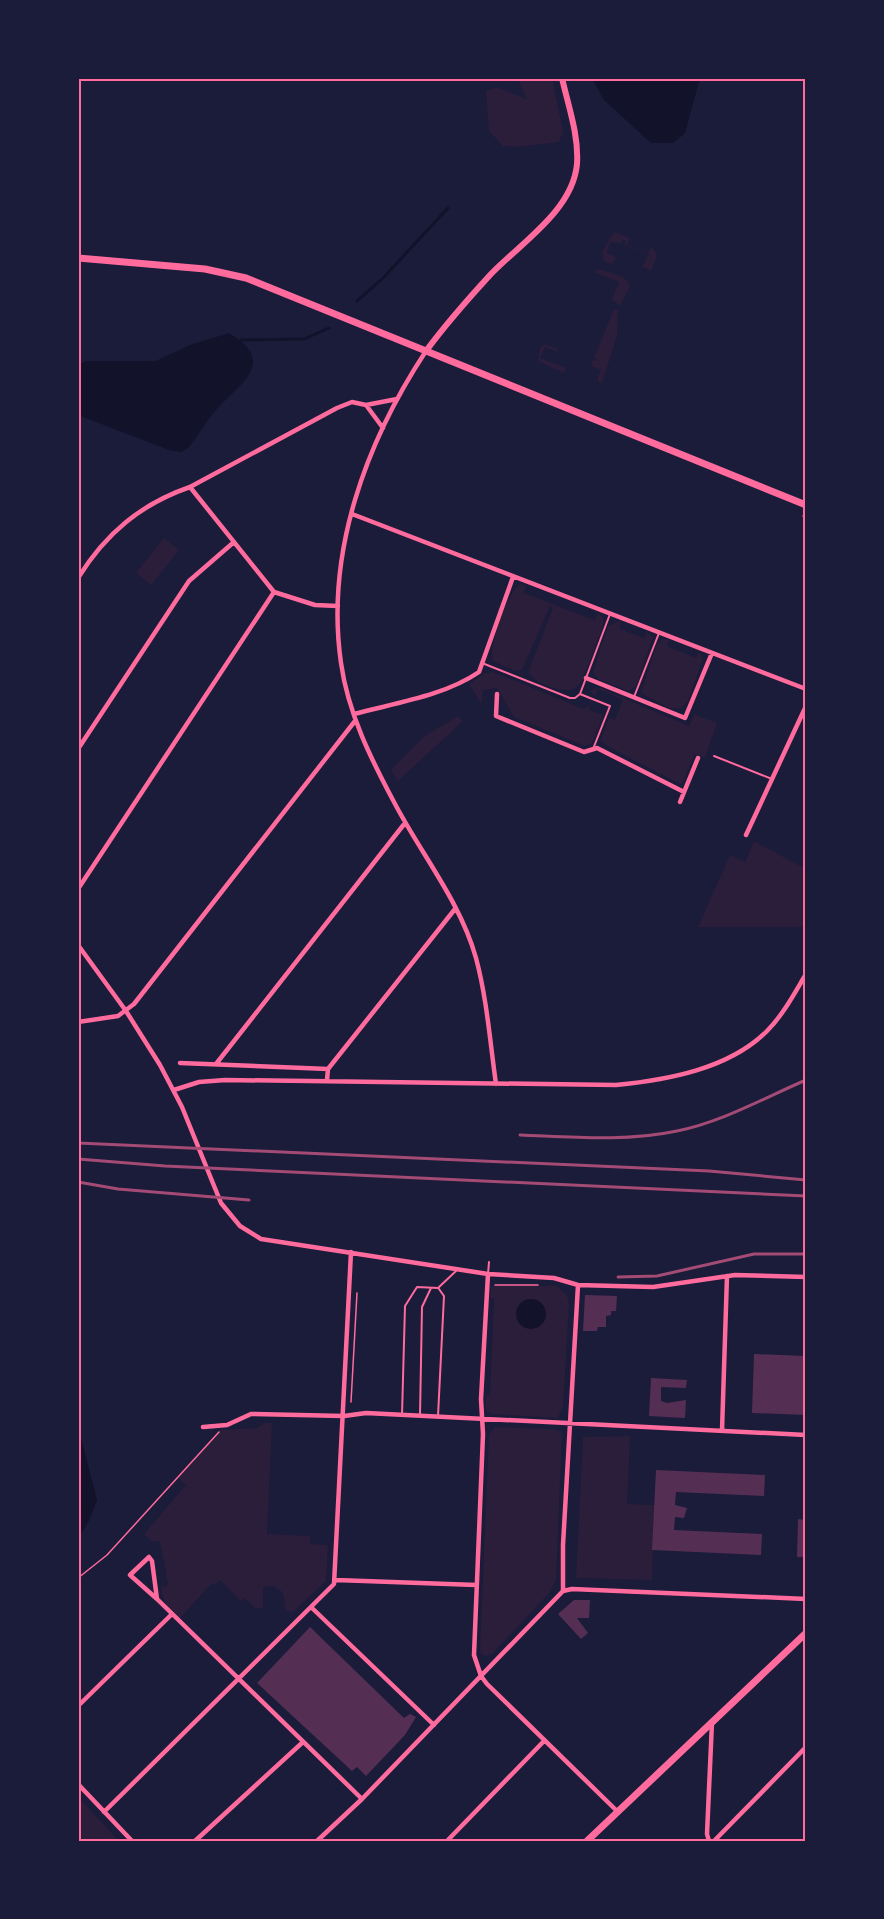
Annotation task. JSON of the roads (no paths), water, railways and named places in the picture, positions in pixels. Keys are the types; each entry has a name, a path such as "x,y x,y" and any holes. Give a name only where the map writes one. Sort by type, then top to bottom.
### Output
{"main road":[{"path":"78,258 135,261 227,273 265,286 806,505"},
{"path":"587,1841 806,1633"}],"street":[{"path":"496,1084 475,957 455,909 372,762 355,721 341,665 338,606 343,553 361,476 397,399 426,351 467,300 542,224 570,189 577,164 576,148 562,78"},
{"path":"78,578 108,539 138,510 165,496 190,487 344,404 355,402 366,405 397,399"},
{"path":"366,405 383,428"},
{"path":"190,487 274,592 315,605 338,606"},
{"path":"351,514 806,689"},
{"path":"78,748 189,580 234,542"},
{"path":"354,714 466,681 479,672 513,576"},
{"path":"78,889 274,592"},
{"path":"586,678 685,718 712,653"},
{"path":"497,694 496,716 584,752 597,748 684,792"},
{"path":"746,835 806,706"},
{"path":"78,1022 118,1016 126,1011 355,721"},
{"path":"680,802 698,758"},
{"path":"216,1064 405,824"},
{"path":"327,1080 328,1069 455,909"},
{"path":"78,945 126,1011 174,1090 221,1203 240,1226 261,1239 488,1274 554,1278 578,1285 653,1287 727,1276 806,1277"},
{"path":"174,1090 207,1081 327,1080 616,1085 648,1082 704,1067 746,1047 765,1033 781,1014 806,974"},
{"path":"180,1063 328,1069"},
{"path":"104,1812 312,1608 336,1580 351,1252"},
{"path":"488,1274 474,1655 481,1676 618,1812"},
{"path":"722,1431 727,1276"},
{"path":"563,1591 569,1424 578,1285"},
{"path":"203,1427 227,1425 251,1414 344,1416 366,1413 806,1435"},
{"path":"157,1599 152,1561 146,1557 130,1575 362,1799"},
{"path":"336,1580 476,1585"},
{"path":"317,1841 362,1799 563,1591 572,1588 806,1599"},
{"path":"312,1608 434,1725"},
{"path":"78,1706 171,1615"},
{"path":"709,1841 707,1834 712,1722"},
{"path":"447,1841 544,1741"},
{"path":"195,1841 303,1742"},
{"path":"714,1841 806,1747"},
{"path":"78,1784 132,1841"}],"lane":[{"path":"580,694 610,614"},
{"path":"634,697 659,633"},
{"path":"482,663 570,698 580,694 610,706 593,750"},
{"path":"714,756 772,779"},
{"path":"488,1274 489,1262"},
{"path":"402,1415 405,1306 417,1287 438,1288 458,1269"},
{"path":"420,1416 422,1307 431,1288"},
{"path":"438,1288 444,1296 438,1416"}],"waterway":[{"path":"357,301 384,277 448,208"},
{"path":"241,340 304,339 329,328"}],"railway":[{"path":"520,1135 618,1138 677,1131 727,1116 806,1080"},
{"path":"78,1143 709,1171 806,1180"},
{"path":"78,1159 165,1166 806,1196"},
{"path":"78,1182 118,1189 249,1200"},
{"path":"618,1277 657,1276 754,1254 806,1254"}]}
